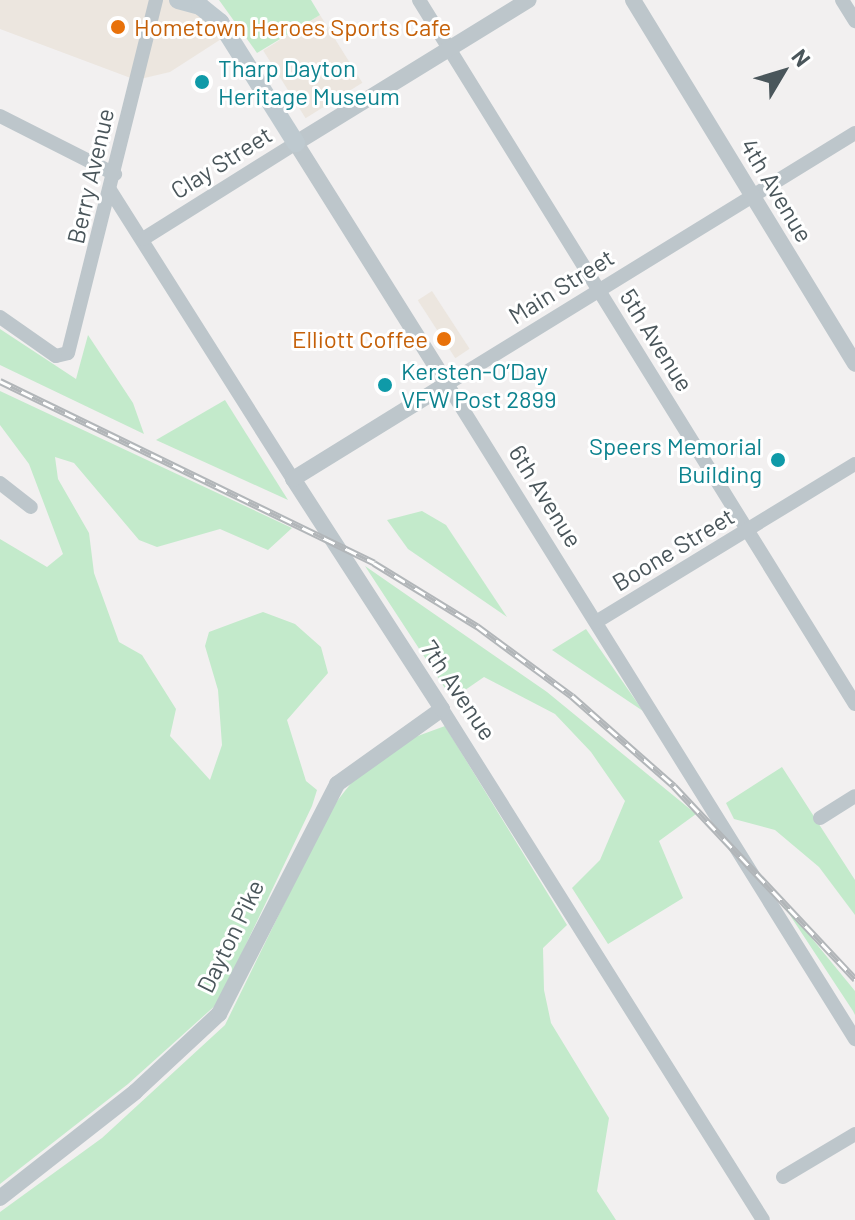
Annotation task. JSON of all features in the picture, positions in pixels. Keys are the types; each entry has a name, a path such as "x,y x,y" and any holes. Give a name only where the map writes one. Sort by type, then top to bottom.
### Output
{"main road":[{"name":"6th Avenue","path":"178,0 200,6 220,22 296,143"}],"street":[{"name":"Berry Avenue","path":"0,317 62,358 73,338 156,0"},
{"name":"5th Avenue","path":"419,0 855,704"},
{"name":"Clay Street","path":"143,239 528,0"},
{"name":"4th Avenue","path":"633,0 855,364"},
{"path":"842,0 855,21"},
{"path":"0,116 115,174"},
{"name":"Main Street","path":"293,479 855,133"},
{"name":"6th Avenue","path":"296,143 855,1039"},
{"name":"7th Avenue","path":"110,190 442,709 763,1220"},
{"name":"Boone Street","path":"596,622 855,464"},
{"path":"0,483 31,507"},
{"name":"Dayton Pike","path":"0,1198 135,1092 219,1014 337,784 442,709"},
{"path":"820,818 855,796"},
{"path":"783,1177 855,1134"}],"shaded area":[{"path":"0,0 178,0 229,34 170,72 136,80 0,29"},
{"path":"320,15 362,83 306,118 263,51"},
{"path":"432,291 470,349 455,358 418,300"}],"green space":[{"path":"219,0 311,0 320,15 257,53"},
{"path":"0,329 76,379 88,335 133,403 144,434 0,365"},
{"path":"0,391 292,528 268,550 220,529 157,547 139,540 74,463 55,457 58,479 89,533 94,573 119,642 142,655 176,709 170,736 210,780 222,745 218,690 205,646 209,632 263,612 295,624 321,647 328,673 287,720 306,781 317,790 312,806 218,1003 128,1084 0,1184 0,539 47,567 63,554 29,464 0,425"},
{"path":"225,400 288,500 156,440"},
{"path":"422,511 446,525 507,617 408,549 387,520"},
{"path":"365,566 547,692 696,814 659,841 683,898 608,944 572,888 600,860 625,801 591,752 555,714 484,677 452,699"},
{"path":"586,629 643,711 552,650"},
{"path":"445,726 567,925 543,948 544,990 551,1023 609,1118 597,1191 616,1220 0,1220 0,1212 102,1138 225,1025 330,810 352,782 415,737"},
{"path":"782,767 855,880 855,915 819,867 775,830 734,819 726,803"},
{"path":"778,897 855,991 855,1015 853,1011"}],"railway":[{"path":"0,381 374,563 477,626 572,696 674,786 855,979"}],"place":[{"name":"Hometown Heroes Sports Cafe","path":"118,27"},
{"name":"Tharp Dayton Heritage Museum","path":"202,82"},
{"name":"Elliott Coffee","path":"444,339"},
{"name":"Kersten-O’Day VFW Post 2899","path":"385,385"},
{"name":"Speers Memorial Building","path":"778,460"}]}
